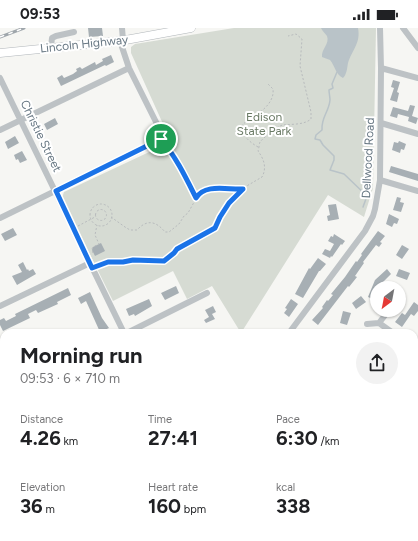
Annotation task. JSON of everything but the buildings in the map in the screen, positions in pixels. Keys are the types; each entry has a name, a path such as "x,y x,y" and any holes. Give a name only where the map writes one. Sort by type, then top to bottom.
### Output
{"main road":[{"name":"Lincoln Highway","path":"0,53 121,41 160,31 191,28"}],"street":[{"path":"0,218 161,139 162,135 160,130 129,68 121,41 122,28"},
{"name":"Dellwood Road","path":"292,329 370,224 376,209 380,180 380,28"},
{"path":"403,28 418,48"},
{"path":"51,48 52,38 74,32"},
{"path":"0,130 129,68"},
{"path":"381,68 418,78"},
{"name":"Christie Street","path":"0,78 123,329"},
{"path":"381,123 418,134"},
{"path":"380,180 418,191"},
{"path":"0,306 91,265"},
{"path":"133,329 207,293"},
{"path":"379,323 384,317"},
{"path":"366,324 379,323 387,329"}],"path":[{"path":"91,265 133,260 164,261 177,249 215,228 229,203 253,181 262,177 264,172 263,158 258,151 260,142 278,126 305,123 311,119 311,112 300,66 302,39 296,34 288,36"},
{"path":"259,148 241,132 241,127 242,124 264,110 273,93 273,89 268,84"},
{"path":"161,139 178,164 196,198"},
{"path":"111,216 130,230 137,230 141,225 149,222 160,225 165,232 169,232 180,224 184,216 188,213 198,194 207,188 243,189"},
{"path":"103,204 111,210 111,216 110,220 106,224 98,225 91,220 90,213 96,205 103,204"},
{"path":"96,205 99,209 106,212"},
{"path":"96,217 96,212 99,209"},
{"path":"106,212 111,210"},
{"path":"106,212 106,217 104,220 106,224"},
{"path":"77,226 96,217"},
{"path":"96,217 100,220 104,220"},
{"path":"94,253 92,250 93,247 99,244 95,235 98,225"}],"green space":[{"name":"Edison State Park","path":"234,28 376,28 373,188 364,217 328,195 244,329 239,329 212,286 187,299 173,271 113,301 62,198 64,192 168,142 168,135 131,53 131,47 135,44"}],"shaded area":[{"path":"321,28 358,28 359,33 357,42 343,78 337,73 330,60 322,57 328,39"}],"waterway":[{"path":"337,72 332,84 333,88 329,90 330,100 322,125 322,130 316,135 315,139 320,140 334,156 330,170 344,174 367,196 363,207"}],"railway":[{"path":"0,37 24,28"}],"route":[{"path":"161,139 178,164 196,198 198,194 207,188 232,190 243,189 229,203 215,228 209,233 183,245 164,261 133,260 108,262 92,268 56,191 161,139"}]}
